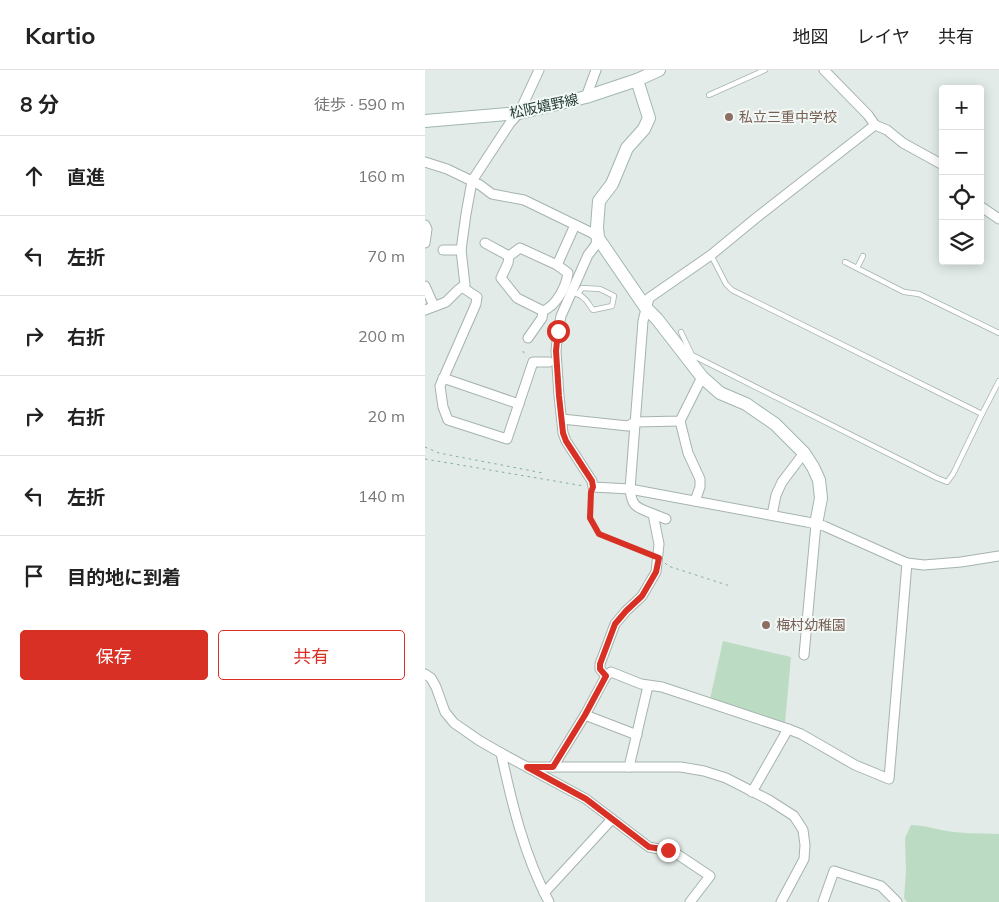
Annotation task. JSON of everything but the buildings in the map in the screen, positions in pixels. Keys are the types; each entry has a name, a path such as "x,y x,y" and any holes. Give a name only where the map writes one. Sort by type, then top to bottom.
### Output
{"street":[{"path":"425,310 446,302 465,285 461,250 465,214 472,181 510,123 519,113 539,70"},
{"path":"586,97 596,70"},
{"name":"松阪嬉野線","path":"425,121 519,113 586,97 637,80 659,70"},
{"path":"824,70 869,115 875,125 887,130 903,143 939,163"},
{"path":"637,80 649,118 644,129 627,148 612,184 599,201 598,238 588,255 574,293 561,316 558,331 556,351 563,433 566,441 592,481 589,487 631,489 817,524 907,563 924,565 999,556"},
{"path":"666,518 636,507 631,500 643,321 649,298 711,254 875,125"},
{"path":"425,162 472,181 492,194 523,200 592,233 598,238 646,308 657,319 702,377 720,393 746,404 775,424 804,453 819,480 821,498 804,655"},
{"path":"984,209 999,219"},
{"path":"425,225 427,229 425,243"},
{"path":"557,265 575,225"},
{"path":"485,244 509,256"},
{"path":"520,248 557,265 568,273 563,291 548,309 543,311 517,298 501,278 509,256 520,248"},
{"path":"443,250 461,250"},
{"path":"425,286 435,306"},
{"path":"462,287 477,297 476,304 440,386 443,407 448,420 507,440 533,362 549,362"},
{"path":"528,338 542,318 543,311"},
{"path":"695,501 700,487 700,479 688,453 680,422 702,377"},
{"path":"443,378 519,404"},
{"path":"562,419 628,426 635,422 680,422"},
{"path":"772,515 776,495 782,482 804,453"},
{"path":"606,676 600,669 600,664 613,628 626,611 642,596 656,572 659,544 653,514"},
{"path":"553,767 606,676 611,672 648,686 662,688 801,734 855,765 889,779 907,563"},
{"path":"425,674 431,678 437,687 445,712 454,723 480,741 586,799 649,847 674,852 710,876 690,902"},
{"path":"629,767 648,686"},
{"path":"585,715 637,735"},
{"path":"752,792 788,729"},
{"path":"501,753 516,819 529,857 549,902"},
{"path":"527,767 681,766 725,778 769,800 794,816 803,830 805,846 804,860 781,902"},
{"path":"544,893 612,819"},
{"path":"823,902 834,870 881,886 897,902"},
{"path":"882,902 887,892"}],"lane":[{"path":"709,95 765,70"},
{"path":"711,254 726,284 732,290 982,414"},
{"path":"857,268 863,256"},
{"path":"845,262 904,292 919,294 999,333"},
{"path":"582,288 600,289 614,296 613,306 593,310 582,295 574,293 582,288"},
{"path":"681,332 693,355 947,482 953,474 999,381"}],"path":[{"path":"425,447 439,453 543,473"},
{"path":"425,459 589,487 591,492 590,518 599,534 659,558 668,566 730,586"}],"green space":[{"path":"723,641 791,657 785,723 710,699"},
{"path":"911,825 953,832 999,834 999,902 907,902 904,898 906,872 905,838"}],"place":[{"name":"私立三重中学校","path":"729,117"},
{"name":"梅村幼稚園","path":"766,625"}],"route":[{"path":"558,331 556,351 563,433 566,441 592,481 590,518 599,534 659,558 656,572 642,596 615,624 600,664 600,669 606,676 553,767 527,767 586,799 649,847 668,850"}]}
